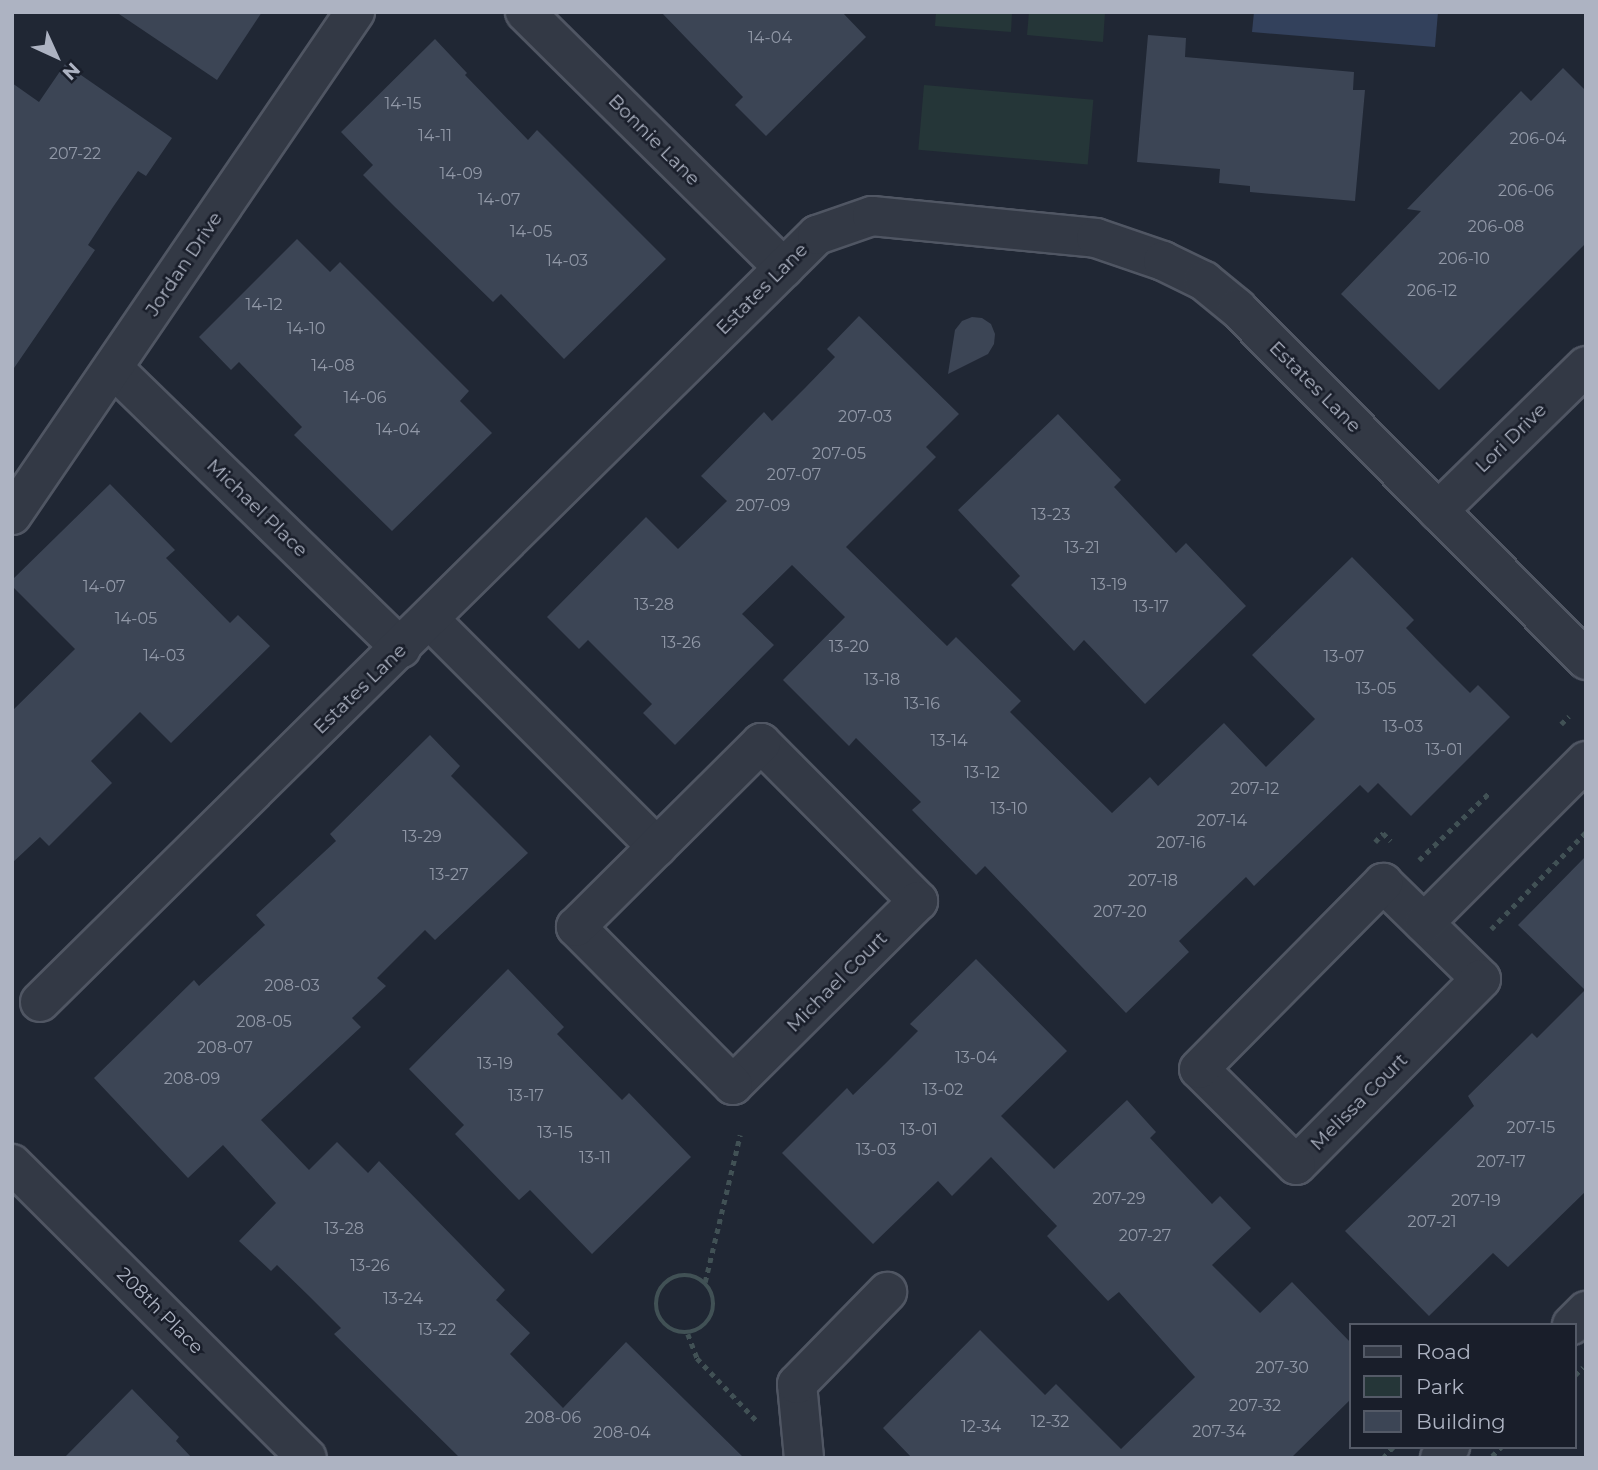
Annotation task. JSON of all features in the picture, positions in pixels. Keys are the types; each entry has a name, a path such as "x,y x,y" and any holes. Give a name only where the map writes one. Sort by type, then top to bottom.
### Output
{"street":[{"name":"Jordan Drive","path":"12,515 355,12"},
{"name":"Bonnie Lane","path":"525,12 784,268"},
{"name":"Estates Lane","path":"40,1002 817,236 872,216 1096,238 1163,261 1203,281 1237,308 1586,660"},
{"name":"Lori Drive","path":"1438,511 1586,366"},
{"name":"Michael Place","path":"113,368 401,648"},
{"path":"430,620 657,847"},
{"name":"Michael Court","path":"761,743 918,901 733,1085 576,927 657,847 761,743"},
{"path":"1424,923 1586,761"},
{"name":"Melissa Court","path":"1383,883 1424,923 1481,979 1296,1165 1199,1069 1383,883"},
{"name":"208th Place","path":"12,1164 307,1458"},
{"path":"804,1458 797,1384 887,1292"}],"path":[{"path":"1560,725 1569,716"},
{"path":"1415,864 1492,790"},
{"path":"1483,937 1586,832"},
{"path":"1374,843 1384,833 1399,849"},
{"path":"705,1282 694,1276 679,1275 665,1282 656,1295 656,1309 661,1322 674,1331 688,1334 704,1326 711,1317 714,1304 705,1282 740,1135"},
{"path":"688,1334 697,1357 764,1431"}],"green space":[{"path":"936,12 1012,12 1011,32 935,26"},
{"path":"1029,12 1105,12 1103,42 1027,35"},
{"path":"924,85 1093,100 1088,165 918,150"}],"water":[{"path":"1254,12 1438,12 1435,47 1252,32"}],"building":[{"path":"116,12 262,12 217,80"},
{"path":"661,12 842,12 866,37 766,136 735,105 743,97"},
{"path":"1148,35 1186,38 1185,57 1354,72 1353,90 1365,90 1355,201 1250,192 1250,186 1219,183 1220,169 1137,162"},
{"path":"435,39 467,73 465,75 528,140 537,130 666,259 564,359 501,294 493,302 363,175 373,165 341,132"},
{"path":"65,64 172,138 146,176 138,171 113,207 88,245 95,250 12,371 12,83 39,102"},
{"path":"1563,68 1586,91 1586,243 1439,390 1341,294 1421,211 1407,209 1521,91 1531,101"},
{"path":"297,239 330,272 340,262 469,391 460,401 492,433 392,531 294,435 302,427 239,362 231,370 199,337"},
{"path":"859,316 959,414 926,447 936,457 846,547 947,646 956,637 1021,701 1010,712 1112,813 1150,777 1158,786 1224,723 1266,767 1315,719 1252,655 1352,557 1414,620 1406,628 1437,660 1470,693 1478,685 1510,717 1411,816 1378,783 1368,793 1360,785 1254,886 1246,877 1179,941 1189,952 1126,1013 985,866 976,875 912,810 921,802 856,738 849,746 783,680 845,617 792,565 742,614 774,645 675,745 643,713 652,704 588,640 579,649 547,617 646,517 678,549 727,501 701,476 764,412 772,421 805,388 835,357 827,349"},
{"path":"972,317 982,318 991,324 995,334 994,344 988,354 948,374 955,330 962,321"},
{"path":"1058,414 1121,480 1114,487 1176,553 1186,543 1246,606 1145,704 1084,640 1074,651 1011,585 1020,576 958,510"},
{"path":"110,484 175,550 166,558 230,623 238,615 270,646 171,743 140,712 91,761 112,783 49,846 40,837 12,863 12,711 75,649 12,586 12,580"},
{"path":"430,735 460,766 451,776 528,853 435,940 425,930 377,978 386,986 352,1018 361,1027 261,1120 309,1170 337,1142 368,1173 379,1161 505,1290 496,1300 530,1333 510,1354 563,1408 626,1342 744,1458 460,1458 334,1334 341,1328 309,1296 277,1265 271,1271 239,1241 276,1203 223,1145 188,1178 94,1078 194,980 199,986 265,925 256,915 336,841 330,834"},
{"path":"1586,856 1586,1191 1508,1267 1493,1253 1429,1316 1345,1231 1474,1106 1468,1096 1532,1033 1537,1038 1585,990 1518,925"},
{"path":"976,959 1067,1051 1001,1116 1054,1169 1127,1100 1156,1132 1150,1138 1212,1204 1220,1196 1251,1228 1212,1265 1260,1313 1292,1282 1350,1342 1350,1400 1291,1458 912,1458 883,1428 980,1330 1045,1395 1056,1384 1121,1449 1195,1377 1119,1292 1108,1301 1047,1236 1057,1226 991,1157 952,1196 938,1181 873,1244 782,1153 847,1088 853,1095 918,1031 910,1024"},
{"path":"508,969 564,1027 557,1034 622,1100 629,1093 691,1157 592,1254 530,1190 519,1200 455,1134 464,1125 409,1069"},
{"path":"132,1389 179,1437 176,1441 192,1458 64,1458"}]}
